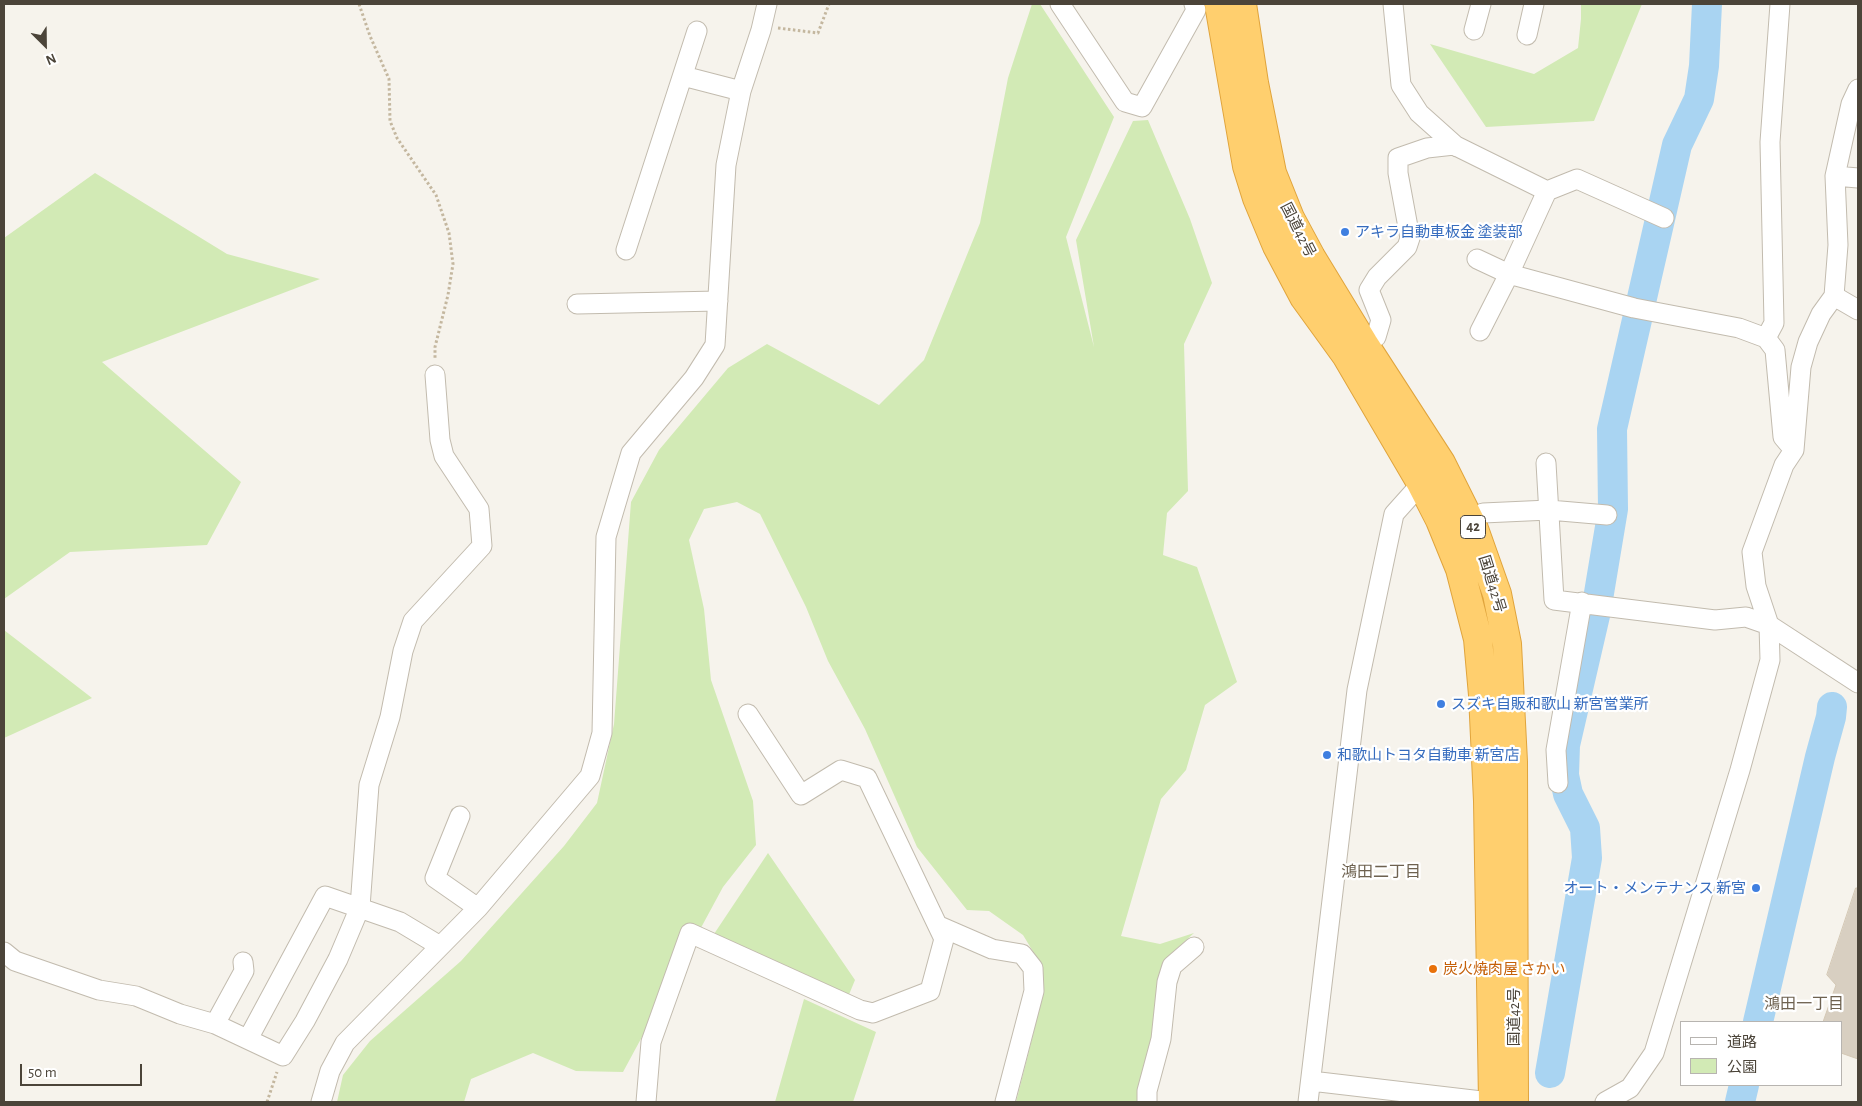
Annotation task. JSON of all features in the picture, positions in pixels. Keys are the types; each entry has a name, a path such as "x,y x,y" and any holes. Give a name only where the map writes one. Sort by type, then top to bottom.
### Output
{"highway":[{"name":"国道42号","path":"1219,4 1247,166 1257,198 1278,246 1304,297 1355,350 1441,462 1474,529 1497,594 1507,644 1513,762 1514,1102"},
{"name":"国道42号","path":"1242,4 1254,83 1272,173 1294,226 1440,520 1460,569 1478,639 1483,695 1488,801 1492,1102"}],"street":[{"path":"321,1102 330,1071 345,1044 478,908 590,776 602,733 606,537 631,453 694,378 715,345 726,165 741,91 762,26 767,4"},
{"path":"1060,4 1125,102 1142,107 1196,10 1194,4"},
{"path":"1393,4 1401,85 1418,113 1458,147"},
{"path":"1474,30 1481,4"},
{"path":"1527,35 1534,4"},
{"path":"1766,338 1774,323 1770,142 1780,4"},
{"path":"626,250 697,31"},
{"path":"683,76 741,91"},
{"path":"1614,1100 1630,1088 1654,1053 1737,780 1770,660 1769,625 1756,586 1752,552 1784,465 1794,450 1801,367 1808,342 1822,314 1834,296 1838,245 1835,176 1851,104 1858,89"},
{"path":"1355,350 1376,337 1381,320 1369,290 1376,277 1407,247 1410,238 1398,173 1398,158 1427,148 1454,145 1547,191"},
{"path":"1835,176 1858,178"},
{"path":"1480,331 1509,274 1547,191 1578,179 1664,218"},
{"path":"1477,259 1509,274 1640,309 1739,328 1766,338 1775,350 1782,437 1794,450"},
{"path":"1834,296 1858,310"},
{"path":"577,304 718,301"},
{"path":"4,952 15,961 99,990 136,996 180,1014 215,1024 283,1056 305,1021 338,959 360,907 369,785 390,717 403,651 413,621 482,546 479,509 444,456 440,440 434,375"},
{"path":"1308,1102 1357,690 1394,514 1441,462"},
{"path":"1546,463 1554,600 1583,602 1715,620 1746,617 1769,625 1858,683"},
{"path":"1483,513 1549,510 1607,515"},
{"path":"1558,783 1556,750 1583,602"},
{"path":"646,1102 651,1042 690,933 860,1010 873,1013 930,991 944,939 867,778 841,770 801,795 748,714"},
{"path":"460,816 435,878 478,908"},
{"path":"248,1039 325,896 400,922 440,946"},
{"path":"939,926 992,949 1022,954 1033,968 1034,991 1005,1102"},
{"path":"1147,1102 1147,1091 1160,1039 1166,982 1172,966 1194,947"},
{"path":"215,1024 244,971 243,962"},
{"path":"1311,1081 1492,1102"}],"path":[{"path":"359,4 370,36 389,79 390,121 397,138 436,195 449,233 453,264 448,295 435,347 434,375"},
{"path":"762,26 818,34 829,4"},
{"path":"267,1102 283,1056"}],"green space":[{"path":"1032,4 1040,4 1114,117 1066,237 1094,347 1076,240 1133,121 1148,120 1190,219 1212,283 1184,344 1188,491 1167,513 1163,555 1197,567 1237,682 1205,705 1186,770 1161,799 1121,936 1160,944 1194,933 1173,952 1162,969 1146,1102 1016,1102 1034,1031 1040,963 1023,935 989,911 967,910 917,847 865,729 828,661 806,607 760,514 737,502 704,509 689,540 704,609 711,680 753,801 756,845 723,887 623,1072 576,1071 533,1053 471,1079 464,1102 337,1102 343,1075 370,1041 461,961 564,846 597,803 614,724 631,502 659,450 728,368 767,344 879,405 924,360 980,223 1008,78"},
{"path":"1581,4 1642,4 1594,121 1486,127 1430,44 1534,74 1578,48"},
{"path":"95,173 227,254 320,279 102,362 241,482 207,545 70,552 4,599 4,238"},
{"path":"4,630 92,698 4,738"},
{"path":"768,853 855,980 848,997 712,937"},
{"path":"804,999 876,1032 853,1102 775,1102"}],"building":[{"path":"1856,888 1858,888 1858,1059 1842,1053 1842,1021 1823,1021 1836,985 1827,975"}],"waterway":[{"path":"1550,1073 1587,858 1585,828 1568,794 1564,775 1565,745 1596,611 1613,509 1612,429 1677,145 1699,99 1704,66 1707,4"},
{"path":"1758,1021 1832,707"},
{"path":"1740,1102 1744,1086"}],"place":[{"name":"アキラ自動車板金 塗装部","path":"1345,232"},
{"name":"スズキ自販和歌山 新宮営業所","path":"1441,704"},
{"name":"和歌山トヨタ自動車 新宮店","path":"1327,755"},
{"name":"オート・メンテナンス 新宮","path":"1756,888"},
{"name":"炭火焼肉屋 さかい","path":"1433,969"}],"district":[{"name":"鴻田二丁目","path":"1381,872"},
{"name":"鴻田一丁目","path":"1804,1004"}]}
